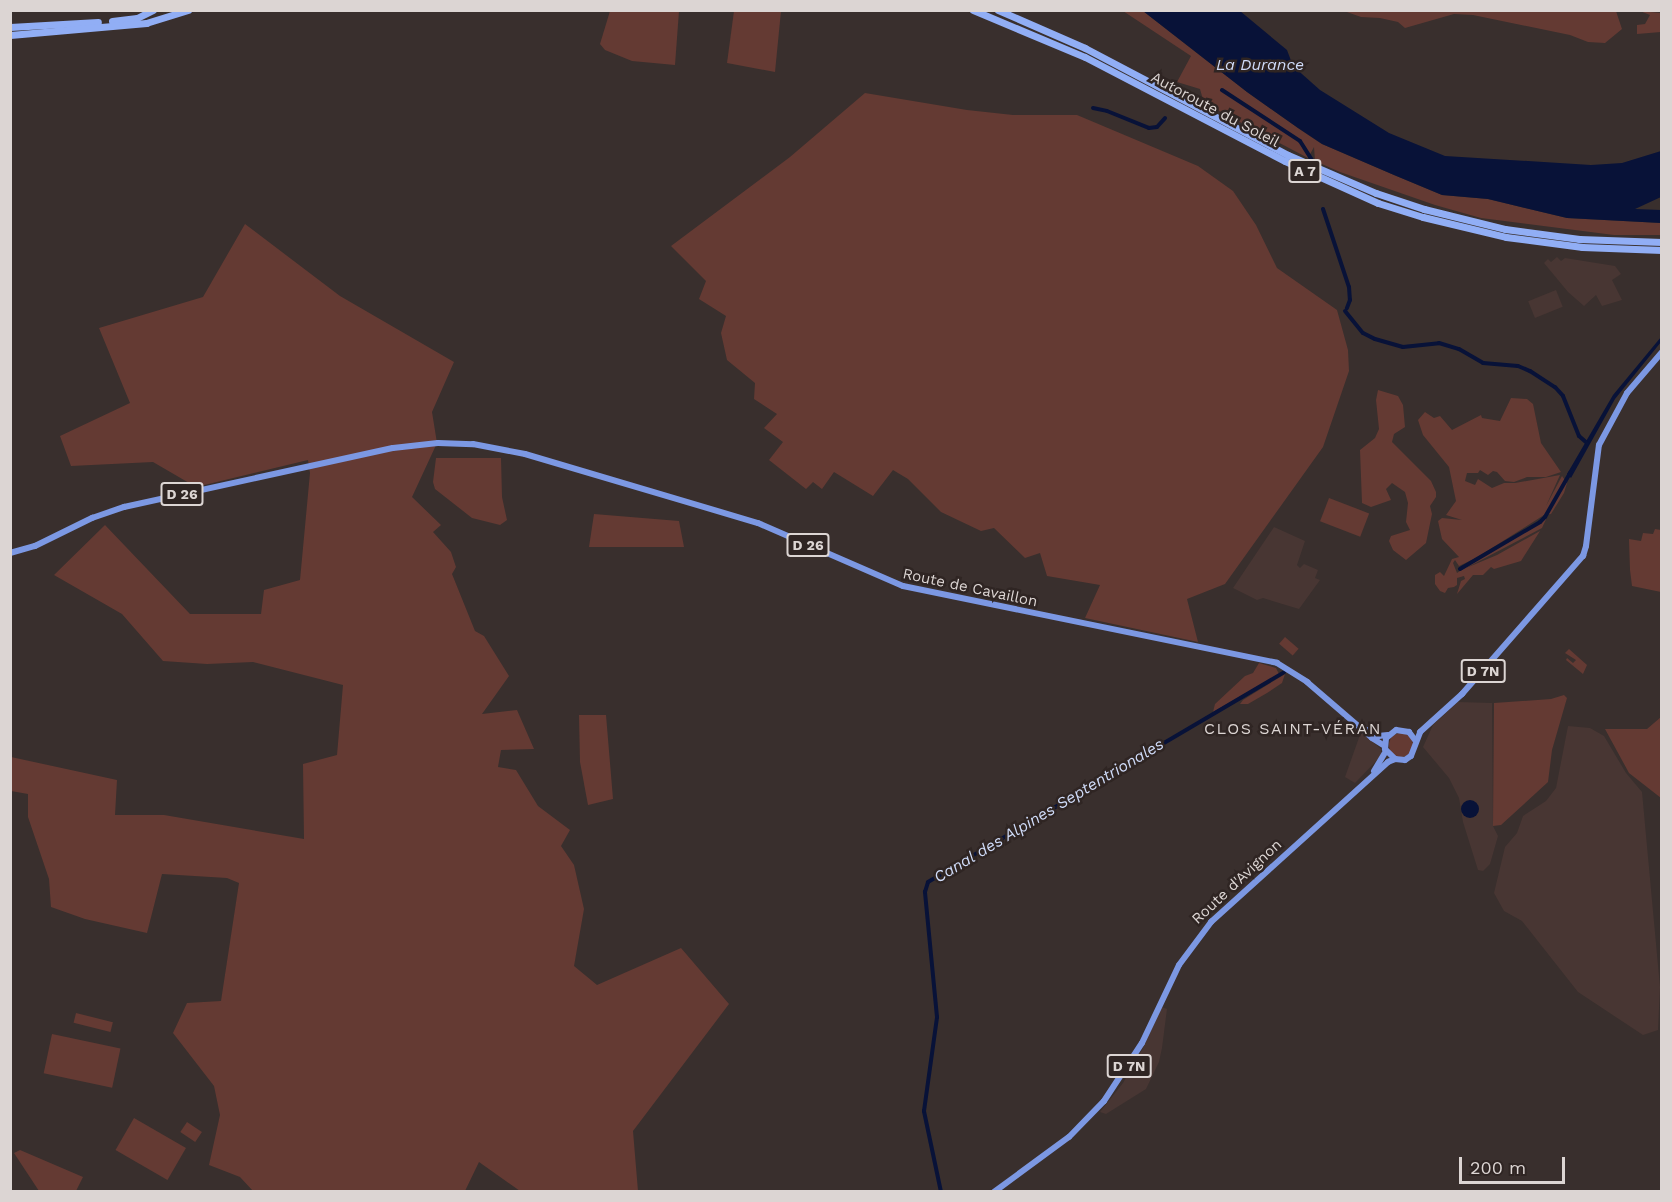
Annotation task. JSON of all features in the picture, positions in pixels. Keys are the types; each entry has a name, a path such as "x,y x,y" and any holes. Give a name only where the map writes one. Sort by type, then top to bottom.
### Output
{"highway":[{"path":"105,21 145,10"},
{"path":"10,27 137,18 153,10"},
{"path":"116,25 141,19 157,10"},
{"path":"10,34 146,23 189,10"},
{"name":"Autoroute du Soleil","path":"973,10 1085,57 1285,161 1378,203 1445,224 1506,237 1582,247 1662,250"},
{"name":"Autoroute du Soleil","path":"998,10 1085,48 1288,155 1386,196 1424,209 1505,229 1579,239 1662,242"}],"main road":[{"name":"D 7N","path":"1410,732 1450,705 1574,567 1585,550 1599,445 1627,393 1662,352"},
{"name":"Route de Cavaillon","path":"10,553 35,546 92,518 124,507 359,454 414,444 447,442 488,446 525,454 758,523 903,586 1269,660 1296,674 1386,749"},
{"path":"1415,740 1410,732 1396,730 1388,735 1386,749 1395,759 1405,760 1411,756 1415,749 1415,740 1420,732 1450,705"},
{"name":"Route de Cavaillon","path":"1359,725 1378,736 1388,735"},
{"name":"Route d'Avignon","path":"1355,792 1382,761 1386,749"},
{"name":"Route d'Avignon","path":"994,1191 1069,1137 1087,1120 1131,1063 1172,978 1198,936 1388,762 1395,759"}],"shaded area":[{"path":"610,11 679,11 675,65 632,61 605,50 600,44"},
{"path":"734,11 781,11 775,72 727,63"},
{"path":"1123,11 1143,11 1247,92 1322,144 1442,195 1488,199 1567,218 1661,223 1661,235 1614,235 1481,218 1435,205 1340,172 1315,161 1314,147 1308,158 1204,103 1200,89 1177,82 1191,56"},
{"path":"1344,11 1616,11 1622,29 1605,43 1588,42 1570,35 1473,15 1454,14 1405,28 1398,22 1361,17"},
{"path":"1640,11 1661,13 1661,32 1637,34 1637,25 1645,24 1650,15"},
{"path":"865,93 967,110 1013,115 1077,115 1198,166 1233,191 1256,225 1277,268 1337,310 1348,350 1349,371 1323,447 1225,584 1187,599 1198,642 1085,618 1100,585 1047,576 1040,553 1025,558 994,528 981,531 941,512 908,479 893,470 873,496 834,472 822,489 813,482 806,489 769,460 783,442 764,428 777,414 754,399 755,383 727,360 721,333 726,316 699,299 706,281 671,246 790,157"},
{"path":"245,224 340,296 454,362 432,412 437,443 412,497 441,525 433,532 451,552 456,567 452,574 475,631 484,636 509,676 482,714 517,710 534,749 501,750 498,767 516,770 538,806 570,830 561,846 574,865 584,909 574,966 597,985 681,948 729,1004 633,1131 638,1191 520,1191 479,1162 465,1191 253,1191 240,1177 209,1165 220,1115 214,1086 173,1033 187,1003 221,1001 239,883 227,878 162,874 147,933 85,919 51,907 49,879 28,817 28,794 11,791 11,757 117,780 115,815 164,815 304,839 303,764 337,755 343,685 253,662 207,664 163,661 122,614 54,575 105,525 190,614 261,614 264,590 300,580 310,473 308,460 196,487 153,462 71,466 60,436 130,403 99,328 203,297"},
{"path":"1557,257 1561,261 1565,258 1615,266 1621,274 1612,280 1622,300 1602,306 1596,295 1584,306 1568,292 1544,263 1548,259 1551,262"},
{"path":"1556,290 1563,307 1535,318 1528,301"},
{"path":"1378,390 1398,396 1403,405 1405,427 1394,434 1392,442 1431,481 1436,492 1436,497 1430,506 1432,514 1426,543 1406,560 1393,550 1389,541 1391,536 1410,530 1406,522 1408,503 1405,492 1392,483 1386,489 1391,500 1371,507 1362,503 1360,450 1375,438 1379,429 1376,400"},
{"path":"1511,398 1527,399 1533,404 1541,443 1561,472 1546,477 1527,477 1514,482 1505,481 1497,472 1493,471 1488,475 1480,470 1478,473 1467,473 1465,481 1475,485 1478,479 1492,488 1504,483 1515,483 1560,475 1546,506 1562,476 1567,483 1564,493 1551,514 1544,515 1476,558 1459,566 1455,560 1453,563 1457,573 1547,517 1542,528 1466,568 1497,555 1540,531 1521,561 1494,569 1491,567 1483,575 1473,575 1457,594 1461,581 1465,579 1464,576 1457,578 1457,585 1448,588 1445,593 1440,591 1435,584 1435,575 1440,572 1444,576 1452,559 1459,557 1442,539 1438,521 1442,518 1462,520 1446,515 1456,501 1449,467 1423,435 1418,420 1425,412 1434,418 1440,416 1452,430 1481,415 1482,418 1500,421"},
{"path":"436,458 501,458 502,497 507,520 500,525 472,518 435,489 433,482"},
{"path":"1329,498 1369,513 1360,537 1320,521"},
{"path":"594,514 679,521 684,547 589,547"},
{"path":"1274,527 1305,541 1297,565 1300,568 1304,564 1318,570 1315,578 1320,580 1299,609 1263,598 1257,600 1233,588"},
{"path":"1655,529 1661,530 1661,592 1632,586 1630,570 1629,539 1641,541 1643,533 1653,534"},
{"path":"1285,637 1299,649 1293,656 1279,644"},
{"path":"1569,649 1587,665 1583,674 1566,660 1567,658 1573,663 1576,660 1565,653"},
{"path":"1259,663 1276,668 1279,674 1213,712 1215,704 1245,676 1253,673"},
{"path":"1285,674 1282,683 1267,693 1248,704 1240,704 1243,700"},
{"path":"1564,695 1567,698 1552,750 1548,782 1501,825 1493,826 1494,703 1551,699"},
{"path":"1458,702 1492,703 1493,826 1498,836 1490,864 1483,871 1478,870 1463,822 1459,798 1449,778 1423,747 1433,725"},
{"path":"579,715 606,715 613,799 588,805 580,762"},
{"path":"1661,717 1661,798 1629,773 1605,729 1647,729"},
{"path":"1568,726 1590,728 1604,736 1626,773 1642,792 1660,987 1658,1030 1643,1035 1578,992 1522,921 1504,911 1494,893 1505,847 1517,833 1523,816 1546,801 1556,788"},
{"path":"1361,732 1381,749 1382,755 1355,783 1345,777"},
{"path":"1401,733 1410,736 1413,745 1410,754 1401,757 1392,754 1389,745 1392,736"},
{"path":"1162,1007 1167,1009 1162,1048 1159,1062 1146,1089 1106,1114 1100,1112 1123,1083 1143,1048"},
{"path":"76,1013 113,1022 110,1032 74,1023"},
{"path":"52,1034 120,1049 112,1088 44,1073"},
{"path":"134,1118 186,1148 167,1180 116,1150"},
{"path":"187,1122 202,1132 195,1142 180,1132"},
{"path":"20,1150 83,1177 76,1191 39,1191 14,1153"}],"water":[{"name":"La Durance","path":"1143,11 1240,11 1287,50 1293,66 1320,90 1389,133 1445,156 1591,165 1622,163 1661,151 1661,197 1635,209 1661,210 1661,223 1567,218 1488,199 1442,195 1322,144 1247,92"},
{"path":"1661,337 1661,342 1615,399 1571,478 1567,474 1613,395"},
{"path":"1470,800 1476,803 1479,809 1476,815 1470,818 1464,815 1461,809 1464,803"}],"waterway":[{"path":"1222,90 1300,141 1312,160"},
{"path":"1093,108 1107,111 1149,128 1157,127 1165,118"},
{"path":"1323,209 1349,287 1350,300 1347,308"},
{"path":"1345,311 1363,333 1375,339 1403,347 1439,343 1459,349 1483,363 1518,366 1530,371 1555,387 1563,396 1579,436 1587,443"},
{"name":"Canal des Alpines Septentrionales","path":"1460,569 1540,522 1570,473"},
{"name":"Canal des Alpines Septentrionales","path":"941,1192 924,1111 937,1017 925,892 928,882 1284,672"}],"district":[{"name":"CLOS SAINT-VÉRAN","path":"1293,729"}]}
